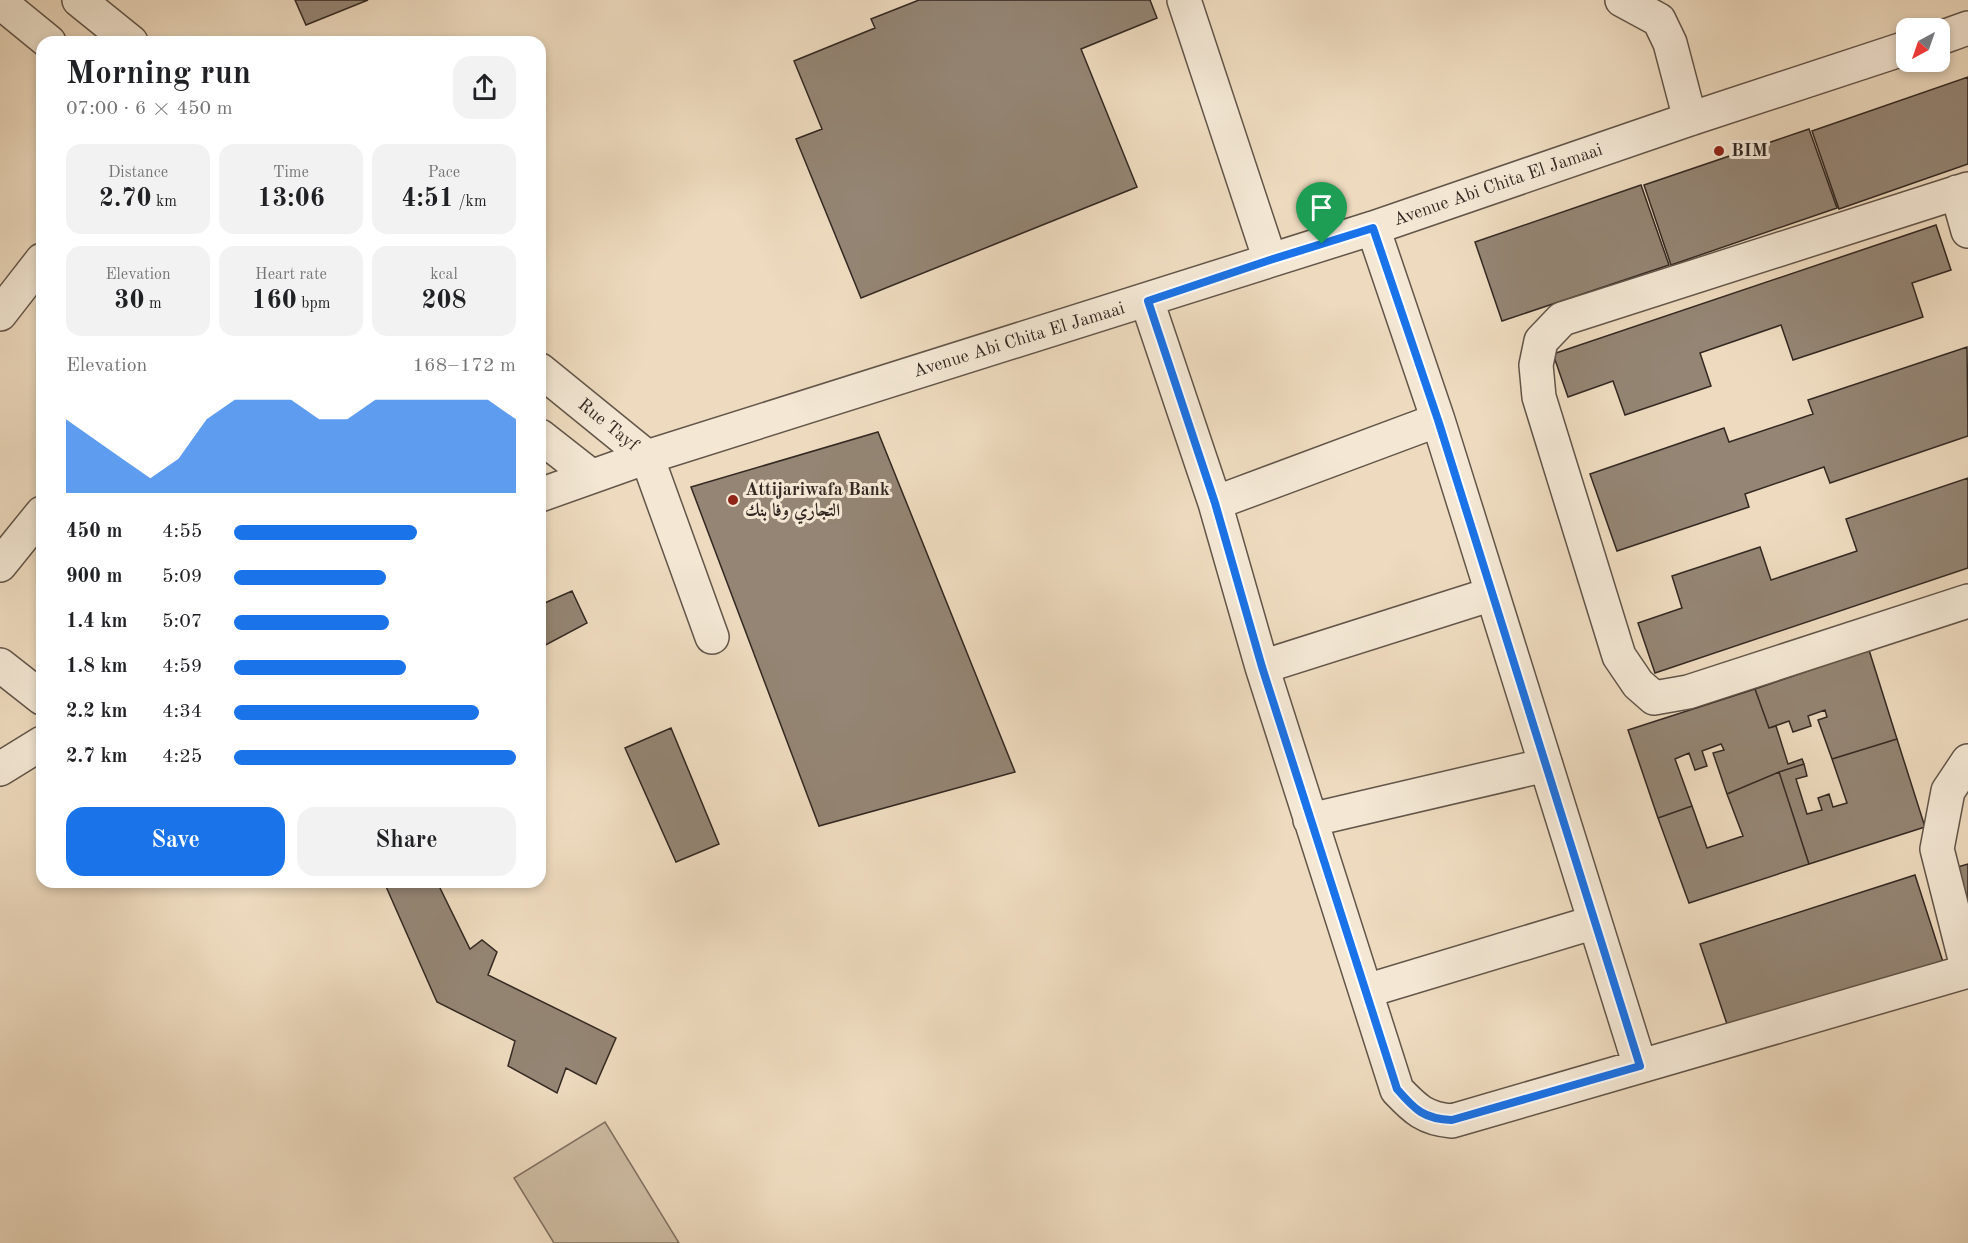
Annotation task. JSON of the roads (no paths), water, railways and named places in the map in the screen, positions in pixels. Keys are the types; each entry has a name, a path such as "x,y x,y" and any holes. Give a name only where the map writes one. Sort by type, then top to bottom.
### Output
{"street":[{"path":"79,0 123,36"},
{"path":"1184,0 1270,260"},
{"path":"1622,0 1659,20 1670,43 1690,120"},
{"path":"11,13 41,36"},
{"path":"1950,34 1968,28"},
{"name":"Avenue Abi Chita El Jamaai","path":"546,493 647,457 1148,301 1373,228 1896,51"},
{"path":"1968,231 1963,191 1562,319 1541,341 1536,365 1539,397 1619,656 1638,684 1654,698 1688,692 1968,601"},
{"path":"1373,228 1438,420 1640,1066"},
{"path":"0,314 36,268"},
{"path":"1148,301 1215,503 1262,667 1397,1089 1410,1103 1434,1120 1452,1120 1968,970 1937,849 1948,791 1968,761"},
{"name":"Rue Tayf","path":"546,375 647,457"},
{"path":"1215,503 1438,420"},
{"path":"546,441 591,476"},
{"path":"647,457 712,638"},
{"path":"0,565 36,520"},
{"path":"1262,667 1492,594"},
{"path":"0,664 36,693"},
{"path":"0,769 36,747"},
{"path":"1310,820 1546,765"},
{"path":"1366,991 1594,922"}],"place":[{"name":"BIM","path":"1719,151"},
{"name":"Attijariwafa Bank التجاري وفا بنك","path":"733,500"}]}
